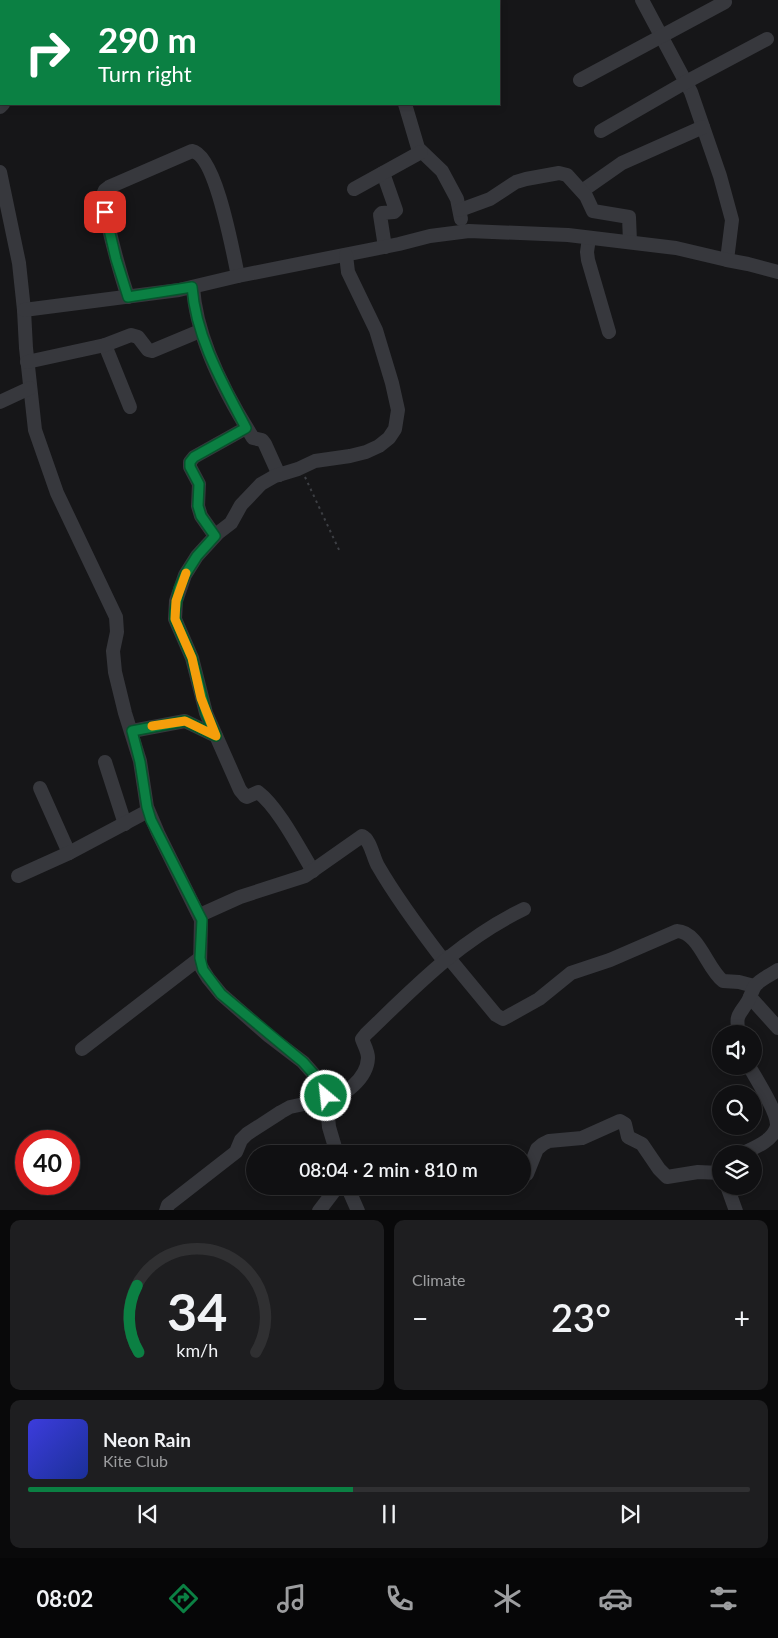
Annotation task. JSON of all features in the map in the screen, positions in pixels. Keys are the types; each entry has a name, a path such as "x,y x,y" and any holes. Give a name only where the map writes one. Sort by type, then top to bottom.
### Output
{"street":[{"path":"642,0 686,82 704,127 720,176 729,208 732,228 726,260"},
{"path":"580,80 725,2"},
{"path":"601,131 686,82 767,39"},
{"path":"405,105 415,140 421,152 442,171 454,192 461,219"},
{"path":"582,191 622,163 704,127"},
{"path":"128,297 110,235 102,197 103,193 109,187 192,151 197,152 203,158 219,195 225,212 238,276"},
{"path":"354,189 421,152"},
{"path":"0,172 2,192 19,263 35,430 58,493 116,617 117,632 113,660 123,706 140,762 148,811 200,915 202,926 200,958 203,970 221,994 303,1062 318,1079 326,1098 329,1127 334,1145"},
{"path":"383,173 396,210 394,212 381,213 384,242"},
{"path":"24,310 192,287 346,255 384,242 430,236 461,219 516,182 548,174 560,173 567,175 582,191 591,210 595,213 626,215 630,230"},
{"path":"461,219 589,238 630,230 676,248 778,272"},
{"path":"589,238 587,246 588,260 609,332"},
{"path":"313,870 281,819 265,798 258,792 247,797 243,794 206,713 192,658 175,619 175,611 179,589 197,556 215,536 231,523 241,505 268,478 323,459 366,452 379,446 389,438 395,429 398,421 397,402 376,330 348,272 346,255"},
{"path":"192,287 195,313 200,331 228,394 254,439 264,442 279,475"},
{"path":"27,362 105,345 131,335 138,337 148,350 152,351 200,331"},
{"path":"105,345 130,407"},
{"path":"0,402 30,388"},
{"path":"215,536 201,516 198,506 199,484 190,467 190,462 194,457 246,428"},
{"path":"132,731 185,721 216,736"},
{"path":"105,762 125,824"},
{"path":"40,788 69,853"},
{"path":"18,876 69,853 148,811"},
{"path":"200,915 234,899 300,878 360,837 366,838 377,864 387,881 446,959 496,1015 503,1019 539,999 571,974 610,960 676,931 682,931 691,938 723,981 742,982 752,992 778,1028"},
{"path":"166,1210 168,1205 236,1152 241,1140 247,1134 282,1112 347,1092 365,1070 368,1055 362,1042 363,1037 446,959 489,927 524,908"},
{"path":"82,1049 200,958"},
{"path":"738,1025 737,1017 739,1012 759,981 778,970"},
{"path":"754,1075 774,1109 778,1124 775,1131 760,1145"},
{"path":"531,1163 537,1149 543,1144 557,1140 582,1138 620,1121 625,1124 628,1136 642,1144 667,1178 698,1172 712,1173"},
{"path":"319,1210 331,1195"},
{"path":"351,1195 358,1210"},
{"path":"730,1195 736,1210"}],"path":[{"path":"301,467 340,552"}],"slow traffic":[{"path":"152,726 185,721 216,736 201,698 192,658 175,619 176,601 186,573"}],"route":[{"path":"105,212 116,259 128,297 192,287 195,313 200,331 228,394 246,428 194,457 190,460 189,464 200,487 198,506 201,516 204,523 215,536 197,556 185,575 176,601 175,619 192,658 201,698 216,736 185,721 132,731 140,762 147,807 151,820 202,920 200,965 203,970 221,994 269,1036 303,1062 318,1079 326,1096"}]}
